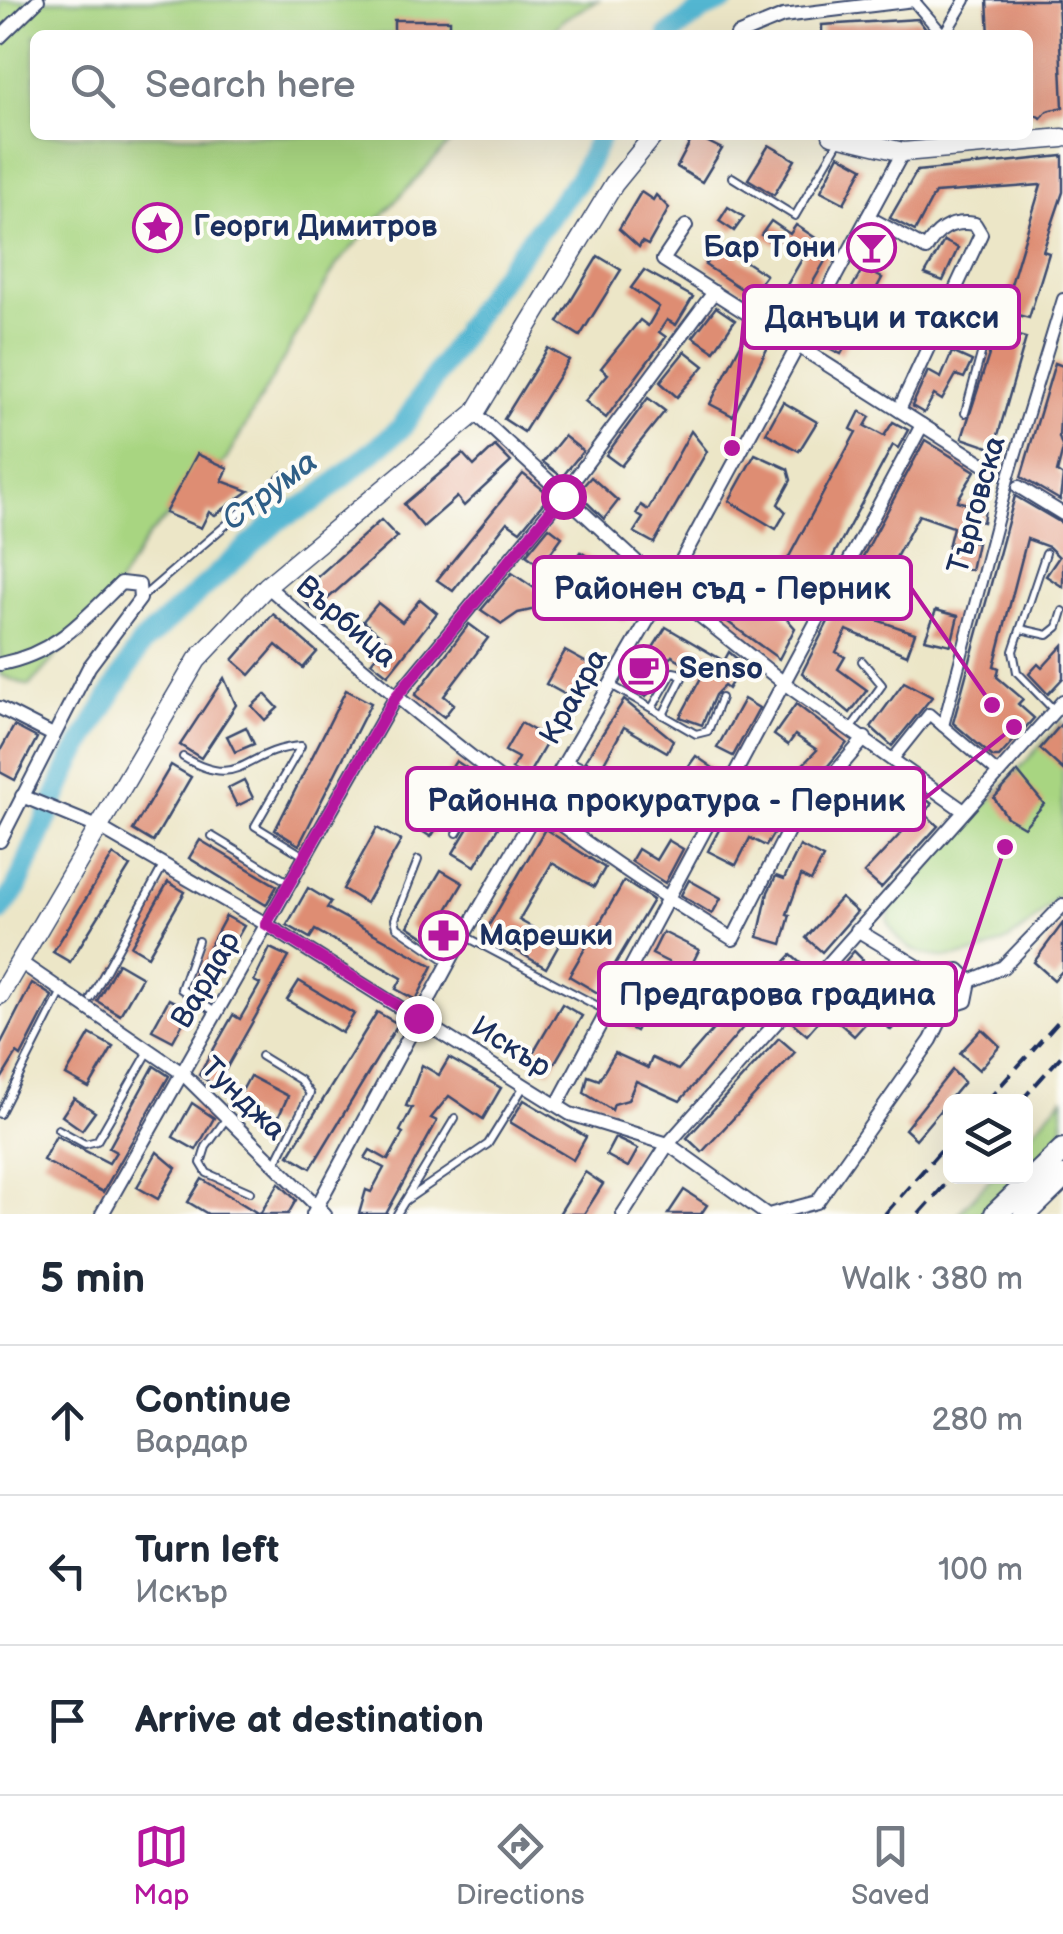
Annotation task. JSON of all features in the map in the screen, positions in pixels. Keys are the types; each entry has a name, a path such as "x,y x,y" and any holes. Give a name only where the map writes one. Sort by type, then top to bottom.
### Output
{"highway":[{"path":"996,1214 1063,1150"},
{"path":"1025,1214 1063,1177"}],"main road":[{"path":"1033,139 1063,138"},
{"path":"0,995 197,660 267,586 475,413 614,184 648,140"},
{"path":"873,140 908,144 1011,140"}],"street":[{"path":"0,38 38,0"},
{"path":"748,30 783,16 914,0 939,30"},
{"path":"946,30 965,0"},
{"name":"Кракра","path":"319,1212 418,1018 666,589 908,144"},
{"path":"868,217 926,250 934,234 952,224 975,224 981,234 899,410"},
{"path":"686,226 663,260 996,472"},
{"name":"Вардар","path":"102,1214 395,698 563,496 714,292"},
{"name":"Търговска","path":"942,726 1008,479 1063,299"},
{"path":"475,413 666,589 784,682 964,811"},
{"path":"556,1105 922,424"},
{"path":"1019,487 1063,514"},
{"path":"0,664 45,650 89,618 122,584 140,585 140,599 89,668 0,841"},
{"name":"Върбица","path":"267,586 395,698 537,809 659,889 668,900 733,939 792,823 865,738"},
{"path":"623,1214 668,1144 1059,706"},
{"path":"0,708 53,736"},
{"path":"892,759 928,714 998,772"},
{"name":"Искър","path":"22,796 100,828 266,924 556,1105 668,1144 769,1214"},
{"path":"970,981 1003,967 1063,905"},
{"path":"857,930 935,977"},
{"name":"Тунджа","path":"20,962 182,1073 319,1212"},
{"path":"935,977 954,968 970,981"},
{"path":"935,977 933,995 947,1006"},
{"path":"947,1006 966,1001 970,981"},
{"path":"769,1214 812,1208 931,1040 947,1006"}],"lane":[{"path":"732,177 795,216 836,140"},
{"path":"940,323 978,336 984,343 966,413"},
{"path":"140,599 284,475"},
{"path":"1046,553 1020,629 1014,664 1059,706"},
{"path":"602,596 630,556"},
{"path":"1020,629 1048,634 1058,627 1063,611"},
{"path":"850,728 882,685 862,661"},
{"path":"652,708 672,672 678,672 682,678 663,715"},
{"path":"610,684 702,734 708,731 721,698"},
{"path":"183,757 210,772 226,772 277,748 302,746 255,826 305,857"},
{"path":"566,760 641,793"},
{"path":"457,833 492,774"},
{"path":"212,836 290,883"},
{"path":"418,860 394,919 396,926 449,963"},
{"path":"91,998 164,865"},
{"path":"464,935 607,1011"},
{"path":"198,941 181,988 216,1013"},
{"path":"0,1114 62,990"},
{"path":"58,1129 85,1144 98,1141 149,1051"},
{"path":"261,1056 300,1080 310,1094 274,1165"},
{"path":"404,1201 488,1144 524,1085"},
{"path":"227,1118 206,1147 201,1163 207,1173 250,1192"},
{"path":"397,1214 455,1118"}],"green space":[{"path":"0,0 598,0 564,19 554,30 30,30 30,140 452,140 337,264 226,460 148,536 115,590 29,686 0,675"},
{"path":"1063,721 1063,891 1023,930 984,951 946,957 911,949 898,938 888,921 891,907"},
{"path":"1063,1098 1063,1142 1033,1170 1033,1131"},
{"path":"986,1184 1018,1184 985,1214 958,1214"}],"building":[{"path":"987,0 1058,0 1063,107 1047,111 1041,118 1033,114 1033,30 989,30"},
{"path":"918,19 926,30 822,30 822,25"},
{"path":"394,20 450,20 450,30 394,30"},
{"path":"691,140 704,140 722,149 702,182 677,167"},
{"path":"769,145 795,160 774,195 748,179"},
{"path":"839,155 863,168 844,203 821,191"},
{"path":"1063,156 1063,192 1043,251 1049,253 1029,318 1003,311 1041,185 935,193 915,231 890,218 917,171"},
{"path":"641,192 653,200 656,195 669,208 648,245 642,242 639,247 619,229"},
{"path":"728,207 744,217 734,231 719,221"},
{"path":"771,221 790,234 796,225 832,249 787,327 769,316 805,254 780,238 775,245 761,235"},
{"path":"944,241 958,248 943,281 925,274"},
{"path":"719,244 766,275 751,295 705,265"},
{"path":"598,256 621,270 580,336 558,322"},
{"path":"863,268 882,278 841,354 821,344"},
{"path":"644,270 693,297 676,325 667,320 659,332 666,337 606,418 585,401 608,374 601,368 640,320 648,326 659,307 631,288"},
{"path":"716,307 735,320 714,351 693,337"},
{"path":"997,330 1026,338 994,449 962,438"},
{"path":"746,334 769,345 733,416 710,404"},
{"path":"548,348 569,360 524,432 504,419"},
{"path":"685,351 704,366 677,397 660,382"},
{"path":"952,352 972,361 964,378 956,375 942,400 934,395 924,413 912,406 928,371 941,378"},
{"path":"1055,363 1063,366 1059,437 1063,449 1057,472 1063,476 1060,500 1021,477"},
{"path":"648,398 665,411 621,466 606,455"},
{"path":"783,402 817,422 799,451 766,433"},
{"path":"860,411 870,417 865,426 884,436 893,422 908,430 898,448 893,445 803,612 769,594 856,432 851,429"},
{"path":"691,431 707,451 654,543 634,532 643,518 636,514 641,505 648,510"},
{"path":"564,436 583,451 562,477 543,462"},
{"path":"925,440 975,471 957,501 985,509 983,522 975,520 967,541 977,543 971,570 944,563 953,527 919,515 876,594 850,581"},
{"path":"495,446 511,462 464,506 457,497 423,527 404,504 463,454 474,466"},
{"path":"197,454 228,468 222,481 249,491 215,515 209,512 201,528 165,513"},
{"path":"755,454 788,469 791,480 778,504 786,512 776,529 729,501"},
{"path":"523,474 550,495 520,531 507,522 453,591 437,580"},
{"path":"591,477 618,501 604,519 577,493"},
{"path":"1015,496 1063,524 1063,587 1046,576 1059,557 1049,547 1027,539 994,666 999,668 997,677 1023,699 1018,704 1034,718 999,757 993,757 953,723"},
{"path":"381,520 397,537 314,611 298,594"},
{"path":"549,527 562,537 541,566 526,555"},
{"path":"581,552 600,565 577,595 560,582"},
{"path":"699,567 765,602 767,597 795,628 779,659 685,591"},
{"path":"512,573 546,596 536,609 518,613 502,624 481,610"},
{"path":"621,581 640,593 624,621 603,608"},
{"path":"420,599 437,613 388,675 371,662 387,641 363,621 378,603 402,622"},
{"path":"836,606 915,633 907,655 847,630 836,652 845,657 838,669 867,690 850,713 802,673"},
{"path":"936,610 958,616 951,645 925,639"},
{"path":"273,614 317,652 303,668 276,645 250,675 233,660"},
{"path":"469,624 488,638 444,696 454,704 444,717 415,695"},
{"path":"666,627 724,661 729,652 743,664 728,689 724,686 715,695 702,725 680,717 703,674 672,656 646,697 628,687"},
{"path":"1063,645 1063,678 1048,694 1029,674 1038,664 1042,668"},
{"path":"565,651 596,668 577,701 546,684"},
{"path":"224,678 236,705 201,758 180,745"},
{"path":"904,682 932,697 892,746 871,727"},
{"path":"346,690 371,703 299,845 275,830"},
{"path":"265,694 278,708 265,720 252,706"},
{"path":"744,699 759,708 733,756 717,748"},
{"path":"624,700 673,740 667,752 624,727 601,768 585,761"},
{"path":"796,704 847,743 807,791 802,786 766,846 750,838 736,865 708,851 746,778 775,793 817,750 795,735 788,745 774,735"},
{"path":"1063,722 1063,770 1040,749"},
{"path":"521,723 549,739 527,777 512,769 518,758 505,751"},
{"path":"14,726 37,738 15,780 0,772 0,751"},
{"path":"246,727 254,744 235,752 227,736"},
{"path":"696,756 723,775 687,827 659,807"},
{"path":"456,761 473,772 431,837 414,826"},
{"path":"171,765 191,777 153,842 133,830"},
{"path":"1018,772 1044,804 1024,827 1007,817 994,798"},
{"path":"900,779 932,804 924,813 938,826 881,888 864,873 904,830 876,808"},
{"path":"244,780 253,798 237,806 228,788"},
{"path":"489,793 511,806 475,866 453,853"},
{"path":"377,828 401,841 366,903 343,889"},
{"path":"545,829 605,868 594,887 552,863 519,920 560,943 546,968 485,932"},
{"path":"200,840 277,886 266,905 189,858"},
{"path":"668,840 683,849 665,883 631,861 638,849 656,860"},
{"path":"800,846 823,858 811,881 801,876 787,914 790,915 782,944 758,937 768,892 776,876 784,879"},
{"path":"113,855 130,866 70,962 53,952"},
{"path":"441,870 463,883 429,940 408,926"},
{"path":"689,880 721,898 712,914 681,895"},
{"path":"624,881 653,900 598,993 569,976"},
{"path":"168,882 185,892 148,956 131,946"},
{"path":"308,888 331,902 327,908 433,966 416,1000 396,989 402,978 315,930 310,938 287,925"},
{"path":"841,898 857,912 822,952 806,938"},
{"path":"226,916 244,926 207,990 191,981"},
{"path":"1063,923 1063,970 1054,980 1034,962"},
{"path":"663,932 699,950 688,972 652,954"},
{"path":"270,948 289,957 216,1087 199,1075 233,1015 240,1019 260,984 254,981"},
{"path":"854,951 863,960 858,965 908,1012 891,1030 874,1014 854,1036 827,1012 807,1035 793,1023"},
{"path":"791,955 806,968 771,1009 754,995"},
{"path":"118,963 142,977 120,1015 97,1001"},
{"path":"640,974 676,992 666,1013 650,1005 636,1031 614,1020"},
{"path":"299,981 354,1014 342,1033 287,1000"},
{"path":"32,983 52,996 21,1056 17,1053 0,1081 0,1045"},
{"path":"169,999 190,1010 173,1041 152,1030"},
{"path":"562,1004 582,1016 550,1071 529,1060"},
{"path":"730,1010 746,1024 680,1101 636,1081 628,1100 614,1104 612,1110 584,1093 588,1076 599,1080 615,1053 648,1068 652,1058 678,1070"},
{"path":"377,1012 398,1024 311,1168 289,1155"},
{"path":"982,1029 1000,1046 979,1070 960,1053"},
{"path":"90,1034 113,1047 89,1088 66,1075"},
{"path":"779,1038 795,1052 702,1152 687,1138"},
{"path":"449,1058 501,1088 483,1119 449,1096 431,1118 437,1121 386,1214 359,1214 366,1190 371,1192 384,1168 365,1158 370,1150 388,1160 412,1108 406,1106 422,1065 439,1075"},
{"path":"154,1066 169,1076 103,1192 43,1160 56,1136 109,1163 116,1152 109,1148"},
{"path":"952,1070 964,1082 954,1094 943,1094 943,1107 916,1139 905,1129"},
{"path":"250,1076 288,1096 274,1127 240,1109 236,1102"},
{"path":"74,1098 95,1112 82,1130 62,1116"},
{"path":"524,1100 586,1137 573,1160 510,1122"},
{"path":"192,1103 214,1118 196,1150 173,1137"},
{"path":"615,1138 638,1149 628,1167 606,1155"},
{"path":"157,1152 176,1168 158,1199 137,1187"},
{"path":"585,1172 603,1184 584,1214 559,1214"},
{"path":"202,1179 259,1214 208,1214 188,1202"},
{"path":"279,1183 296,1200 288,1214 260,1214"},
{"path":"684,1190 707,1205 701,1214 668,1214"}],"waterway":[{"name":"Струма","path":"676,30 702,10 725,0"},
{"name":"Струма","path":"0,911 16,889 72,760 141,644 278,520 315,500 402,427 491,290 581,176 599,140"}],"railway":[{"path":"993,1094 1063,1016"},
{"path":"1027,1094 1063,1054"},
{"path":"885,1214 943,1148"},
{"path":"919,1214 946,1184"}],"place":[{"name":"Георги Димитров","path":"158,227"},
{"name":"Бар Тони","path":"871,248"},
{"name":"Данъци и такси","path":"732,448"},
{"name":"Senso","path":"644,669"},
{"name":"Районен съд - Перник","path":"992,705"},
{"name":"Районна прокуратура - Перник","path":"1014,727"},
{"name":"Предгарова градина","path":"1005,847"},
{"name":"Марешки","path":"444,936"}],"route":[{"path":"418,1018 266,924 395,698 563,496"}]}
